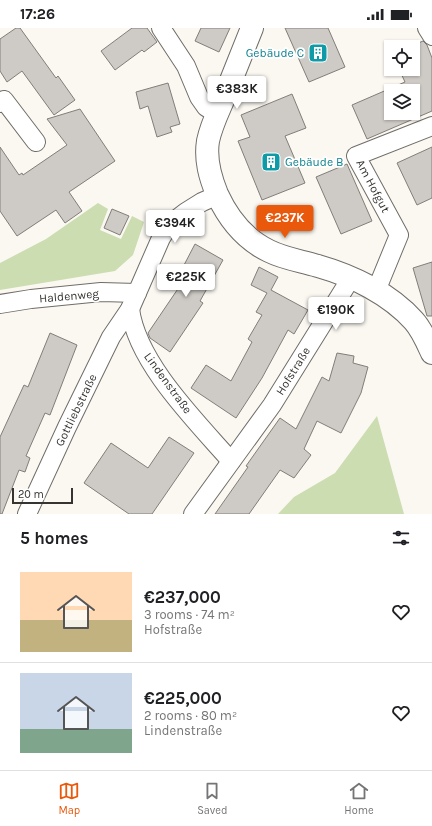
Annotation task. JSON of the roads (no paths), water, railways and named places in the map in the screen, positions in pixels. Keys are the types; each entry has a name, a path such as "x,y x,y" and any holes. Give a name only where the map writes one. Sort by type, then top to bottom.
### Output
{"street":[{"path":"161,28 186,66 199,97 206,107 217,114"},
{"path":"252,28 208,140 207,154 209,170 218,196 230,219 247,236 268,251 286,258 319,266 351,278 376,291 396,304 415,322 432,353"},
{"path":"427,28 432,36"},
{"path":"0,102 4,100 36,142"},
{"name":"Am Hofgut","path":"376,291 400,235 356,156 432,126"},
{"path":"134,301 161,238 169,225 196,205 218,196"},
{"name":"Hofstraße","path":"193,514 272,405 351,278"},
{"name":"Haldenweg","path":"0,304 31,299 101,292 134,301"},
{"name":"Lindenstraße","path":"134,301 132,323 138,340 151,363 172,392 231,461"},
{"name":"Gottliebstraße","path":"27,514 111,337 134,301"}],"place":[{"name":"Gebäude C","path":"318,53"},
{"name":"Gebäude B","path":"271,162"}]}
